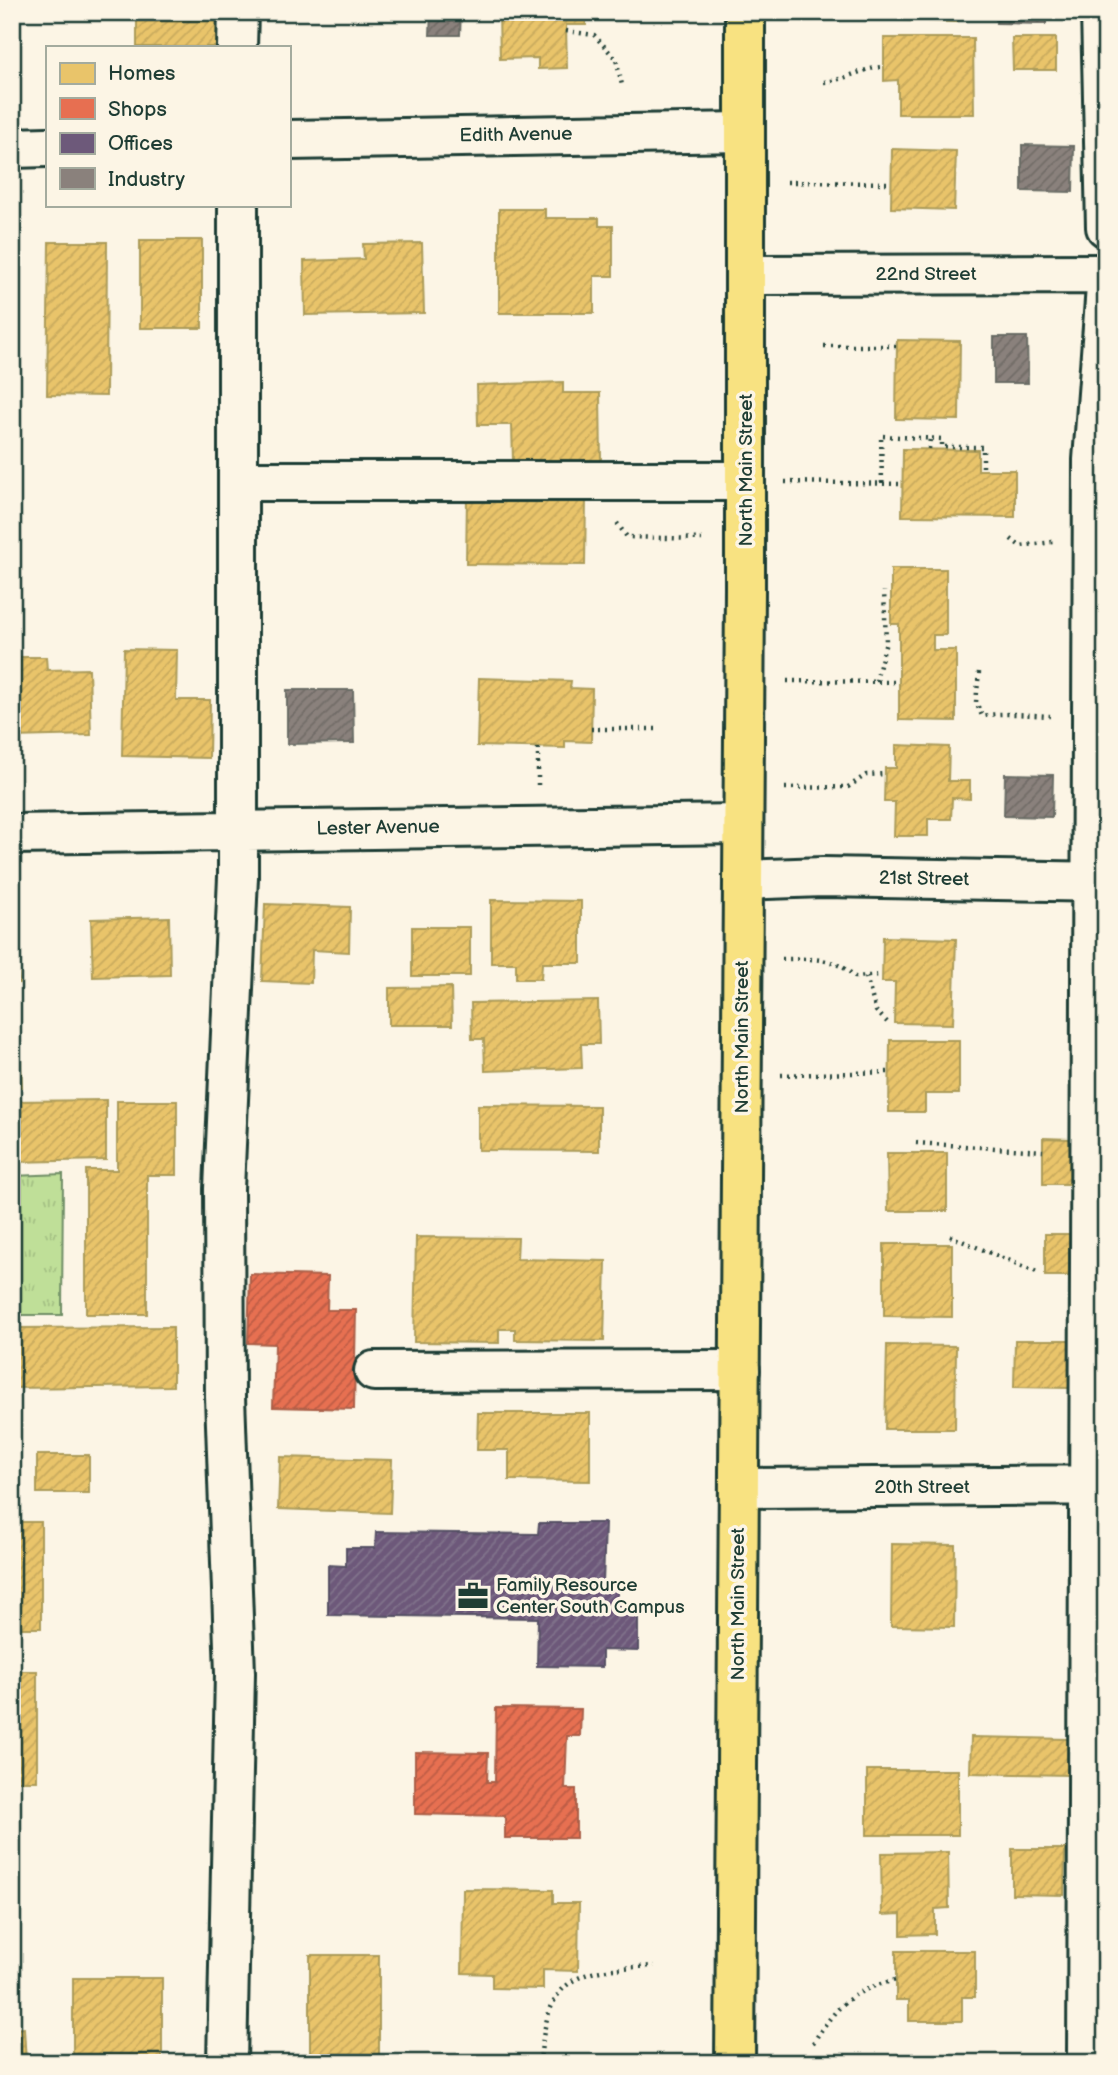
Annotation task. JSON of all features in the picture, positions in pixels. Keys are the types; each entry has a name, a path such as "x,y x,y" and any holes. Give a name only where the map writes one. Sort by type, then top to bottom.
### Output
{"main road":[{"name":"North Main Street","path":"735,2063 743,960 745,12"}],"street":[{"path":"237,46 238,12"},
{"path":"1101,12 1106,227"},
{"name":"Edith Avenue","path":"290,140 743,132"},
{"path":"12,148 46,147"},
{"path":"227,2063 235,1673 225,1397 224,1189 238,830 238,206"},
{"name":"22nd Street","path":"746,275 1106,274"},
{"path":"1087,2063 1097,1485 1098,882 1093,460 1106,287"},
{"path":"238,481 745,481"},
{"name":"Lester Avenue","path":"12,834 743,824"},
{"name":"21st Street","path":"743,880 823,877 1098,882"},
{"path":"374,1371 740,1370"},
{"name":"20th Street","path":"739,1488 1097,1485"}],"path":[{"path":"566,31 594,35 616,60 622,85"},
{"path":"824,82 840,81 864,68 884,67"},
{"path":"744,183 891,183"},
{"path":"824,346 897,346"},
{"path":"882,483 881,436 942,439 942,447 983,447 983,470"},
{"path":"929,449 930,437"},
{"path":"824,482 902,484"},
{"path":"614,519 627,537 745,540"},
{"path":"1011,539 1020,546 1032,542 1052,542 1058,546"},
{"path":"876,681 886,642 884,591"},
{"path":"979,672 976,702 982,716 1007,717 1022,713 1059,716"},
{"path":"824,681 899,682"},
{"path":"591,729 660,729"},
{"path":"822,789 848,787 866,775 885,774"},
{"path":"743,960 822,959 844,966 855,977 882,975"},
{"path":"866,976 876,1011 888,1023"},
{"path":"742,1075 889,1072"},
{"path":"916,1143 1043,1151"},
{"path":"950,1236 1039,1273"},
{"path":"540,2063 546,2016 555,1998 570,1980 593,1970 654,1966"},
{"path":"813,2043 829,2019 850,1997 867,1986 897,1980"}],"green space":[{"path":"63,1174 62,1315 12,1315 12,1176"}],"building: Homes":[{"path":"137,12 228,12 228,46 137,46"},
{"path":"499,12 586,12 586,25 566,25 567,68 538,69 538,58 500,59"},
{"path":"896,12 957,12 957,22 895,20"},
{"path":"884,38 973,38 974,114 898,114 898,80 884,81"},
{"path":"1012,38 1056,38 1056,70 1013,70"},
{"path":"892,149 956,151 954,210 891,208"},
{"path":"499,209 545,209 545,218 599,218 599,226 613,226 613,276 594,276 594,313 499,313"},
{"path":"140,240 202,240 202,328 140,328"},
{"path":"49,242 107,242 106,396 47,395"},
{"path":"422,243 424,313 305,315 304,261 364,259 363,244"},
{"path":"897,340 960,341 959,420 896,419"},
{"path":"563,382 563,393 600,393 601,460 513,461 512,425 478,425 477,385"},
{"path":"903,449 978,450 978,470 1015,470 1015,517 902,516"},
{"path":"467,495 586,497 585,565 466,564"},
{"path":"891,569 946,569 946,635 933,635 933,650 956,650 956,721 899,720 899,624 891,624"},
{"path":"124,649 177,650 176,700 210,700 209,758 122,756"},
{"path":"12,657 46,657 47,670 89,669 91,735 12,737"},
{"path":"479,678 571,681 570,688 592,689 591,742 565,741 565,748 477,746"},
{"path":"896,745 949,747 948,781 970,781 970,799 952,798 951,819 928,819 928,836 894,836 895,802 884,802 885,768 896,768"},
{"path":"491,900 581,901 581,963 542,963 541,979 516,979 516,963 491,963"},
{"path":"265,904 350,907 349,952 312,950 311,983 262,981"},
{"path":"169,917 170,975 93,977 91,919"},
{"path":"12,919 15,919 19,983 12,984"},
{"path":"412,927 470,927 470,976 412,976"},
{"path":"883,937 956,939 953,1024 894,1023 895,982 882,982"},
{"path":"451,987 452,1025 389,1025 389,988"},
{"path":"598,1001 599,1044 581,1044 582,1068 485,1071 484,1039 472,1039 471,1003"},
{"path":"18,1009 22,1087 12,1087 12,1010"},
{"path":"890,1040 959,1040 959,1094 925,1094 925,1112 889,1112"},
{"path":"106,1100 106,1160 12,1162 12,1101"},
{"path":"117,1101 177,1101 177,1175 147,1175 147,1314 86,1314 86,1170 117,1170"},
{"path":"478,1105 599,1106 599,1151 478,1150"},
{"path":"1043,1138 1071,1139 1071,1184 1043,1184"},
{"path":"887,1153 947,1153 947,1211 888,1211"},
{"path":"1045,1234 1069,1234 1069,1276 1045,1276"},
{"path":"416,1237 518,1238 517,1259 606,1261 604,1341 515,1340 515,1329 499,1329 499,1343 414,1342"},
{"path":"884,1244 952,1244 952,1317 884,1316"},
{"path":"173,1327 173,1386 12,1388 12,1328"},
{"path":"1015,1340 1070,1340 1069,1388 1014,1387"},
{"path":"887,1345 956,1346 955,1429 885,1429"},
{"path":"478,1413 590,1413 590,1481 509,1480 509,1450 477,1450"},
{"path":"37,1455 89,1455 89,1493 37,1493"},
{"path":"280,1457 392,1460 390,1513 278,1509"},
{"path":"12,1522 41,1522 41,1628 12,1628"},
{"path":"892,1544 955,1545 954,1627 891,1626"},
{"path":"12,1671 37,1671 37,1781 12,1781"},
{"path":"971,1737 1069,1739 1068,1775 970,1773"},
{"path":"867,1770 958,1770 958,1835 867,1835"},
{"path":"1012,1849 1065,1849 1064,1895 1012,1894"},
{"path":"948,1852 949,1908 935,1909 935,1934 901,1935 901,1914 882,1915 881,1853"},
{"path":"463,1889 553,1890 553,1903 579,1903 578,1971 543,1970 543,1989 492,1988 492,1974 462,1973"},
{"path":"896,1951 975,1951 975,1997 962,1997 962,2021 909,2021 909,2000 896,2000"},
{"path":"310,1955 379,1955 379,2058 310,2058"},
{"path":"73,1978 162,1978 162,2063 73,2063"},
{"path":"24,2028 26,2063 12,2063 12,2029"}],"building: Shops":[{"path":"250,1274 328,1276 327,1310 356,1310 354,1409 273,1407 275,1344 248,1343"},
{"path":"496,1708 581,1709 580,1736 567,1736 565,1789 576,1789 576,1838 505,1838 505,1816 415,1814 415,1752 488,1753 487,1782 495,1782"}],"building: Offices":[{"name":"Family Resource Center South Campus","path":"539,1523 605,1523 603,1585 618,1585 618,1606 638,1606 638,1651 602,1650 602,1667 537,1666 538,1618 328,1615 328,1565 346,1566 346,1548 375,1548 376,1532 538,1534"}],"building: Industry":[{"path":"431,12 461,12 460,35 430,35"},
{"path":"997,12 1046,12 1046,24 996,23"},
{"path":"1022,145 1074,146 1073,192 1022,191"},
{"path":"994,337 1027,337 1028,383 994,383"},
{"path":"287,690 353,690 354,743 287,744"},
{"path":"1005,774 1053,775 1052,817 1004,816"}],"place":[{"name":"Family Resource Center South Campus","path":"473,1596"}]}
